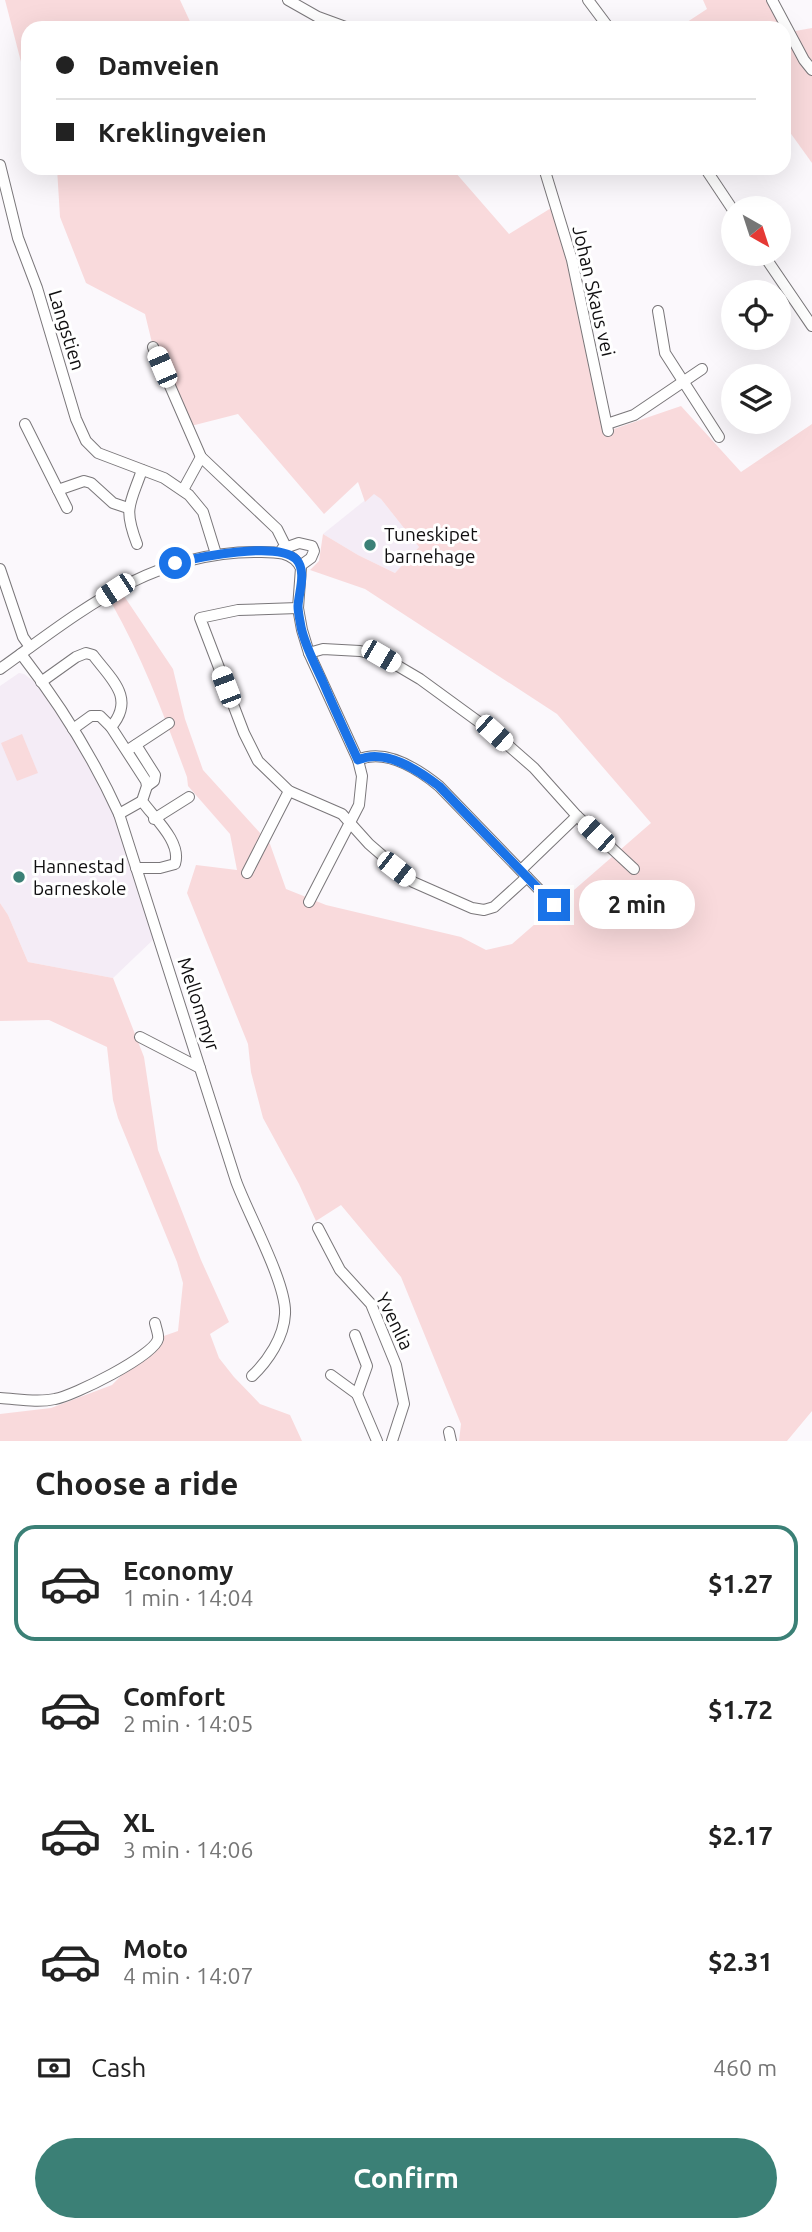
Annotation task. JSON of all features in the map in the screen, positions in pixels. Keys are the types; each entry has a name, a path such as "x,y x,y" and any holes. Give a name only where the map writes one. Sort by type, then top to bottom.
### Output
{"street":[{"path":"288,0 329,21"},
{"path":"588,0 604,21"},
{"path":"772,0 783,21"},
{"path":"791,36 812,70"},
{"name":"Langstien","path":"0,165 18,238 37,288 76,419 86,441 98,453 164,478 183,490 203,512 216,554"},
{"name":"Johan Skaus vei","path":"546,175 572,260 608,428 634,415 702,369"},
{"path":"710,175 724,196"},
{"path":"771,266 812,326"},
{"path":"657,311 664,354 719,437"},
{"path":"153,347 201,457 281,534 281,550"},
{"path":"25,424 67,508"},
{"path":"183,490 201,457"},
{"path":"137,544 128,522 128,508 142,470"},
{"path":"58,490 83,481 91,483 113,503 128,508"},
{"path":"0,669 133,580 175,563 216,554 281,550 299,543 312,546 314,551 311,558 300,566"},
{"path":"281,550 293,557 300,566 302,573 298,608 302,630 358,760 362,776 359,805 309,902"},
{"path":"0,569 23,637 30,647"},
{"path":"298,608 238,610 200,618 258,761 289,791 342,814 369,844 413,882 472,908 484,910 494,907 577,816"},
{"path":"310,653 323,649 360,650 381,656 420,679 494,733 534,768 577,816 634,869"},
{"path":"41,682 76,657 90,653 122,696 123,710 111,727"},
{"name":"Mellommyr","path":"21,654 100,773 119,814 246,1208 279,1282 285,1312 283,1327 272,1351 252,1376"},
{"path":"73,729 96,715 100,716 155,775 142,801 119,814"},
{"path":"132,748 169,723"},
{"path":"358,760 366,756 376,756 403,763 421,772 439,786 554,905"},
{"path":"247,873 289,791"},
{"path":"154,819 189,797"},
{"path":"136,868 159,868 177,861 172,842 142,801"},
{"path":"140,1037 200,1068"},
{"name":"Yvenlia","path":"318,1228 340,1270 371,1304 397,1365 404,1404 392,1441"},
{"path":"0,1398 40,1401 65,1397 143,1356 158,1338 155,1323"},
{"path":"355,1335 367,1366 357,1394"},
{"path":"331,1375 357,1394 377,1441"}],"shaded area":[{"path":"5,0 180,0 190,21 21,21 21,62"},
{"path":"703,0 766,0 778,21 689,21 707,9"},
{"path":"812,28 812,163 791,134 791,32"},
{"path":"57,175 458,175 509,234 556,205 608,431 681,406 741,472 812,424 812,1411 787,1441 459,1441 461,1424 401,1277 341,1205 316,1221 263,1118 251,1072 248,1044 187,893 196,865 237,870 230,834 188,786 187,777 153,689 112,604 124,596 173,669 185,719 203,770 270,844 286,889 326,905 461,937 486,950 512,944 651,823 557,714 365,589 310,570 319,561 323,534 395,573 419,547 381,499 374,494 365,502 358,482 324,514 238,414 187,427 153,347 145,314 86,283 60,217"},
{"path":"374,493 419,547 395,573 323,534"},
{"path":"19,673 48,692 100,773 158,935 113,978 28,962 0,903 0,686"},
{"path":"22,734 38,773 17,781 1,743"},
{"path":"0,903 28,962 113,978 144,1057 158,1150 201,1260 229,1322 210,1334 219,1358 260,1404 290,1415 302,1441 0,1441 0,1414 51,1408 112,1385 158,1338 178,1331 183,1283 177,1262 118,1118 113,1100 107,1047 49,1020 0,1021"}],"place":[{"name":"Tuneskipet barnehage","path":"370,545"},
{"name":"Hannestad barneskole","path":"19,877"}],"route":[{"path":"175,563 235,552 275,552 289,555 297,561 302,573 298,608 302,630 358,760 366,756 376,756 403,763 421,772 439,786 554,905"}]}
